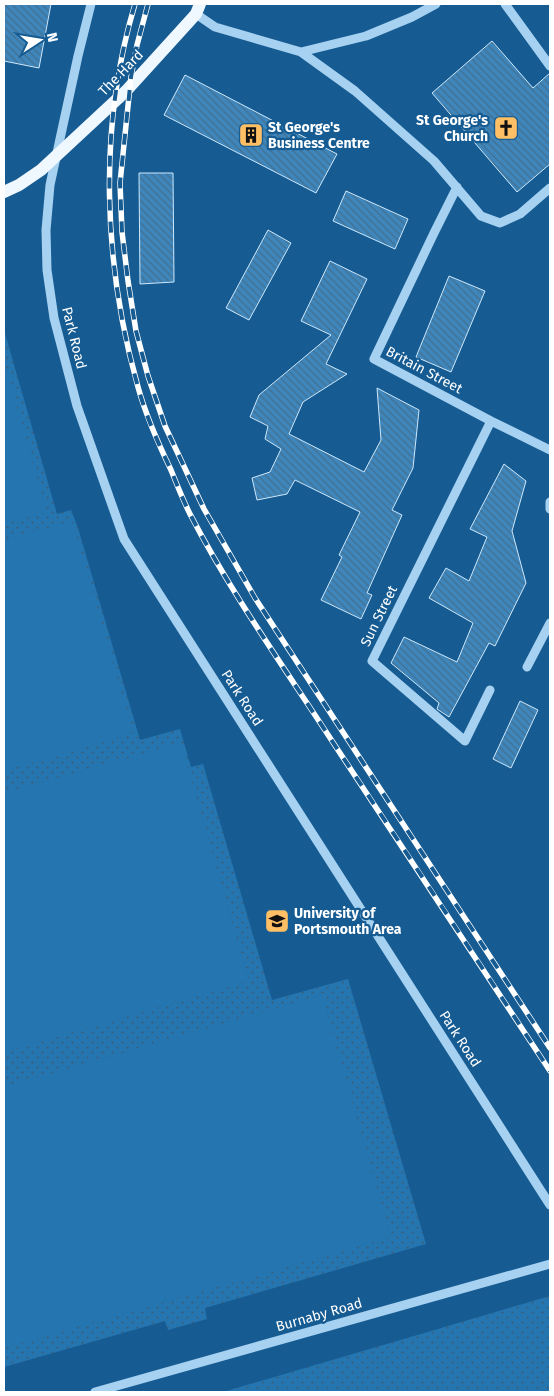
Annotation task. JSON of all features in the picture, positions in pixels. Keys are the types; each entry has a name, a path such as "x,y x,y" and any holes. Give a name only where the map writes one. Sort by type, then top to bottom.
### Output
{"main road":[{"name":"The Hard","path":"4,192 31,178 126,91 198,9"}],"street":[{"name":"Park Road","path":"91,4 50,186 46,241 49,291 54,318 77,406 124,539 550,1205"},
{"path":"301,52 366,36 412,17 436,4"},
{"path":"504,4 550,66"},
{"path":"198,9 215,27 301,52 355,91 434,160 481,216 500,223 520,214 550,188"},
{"name":"Britain Street","path":"457,187 374,359 491,422 550,450"},
{"name":"Sun Street","path":"490,690 465,741 372,661 491,422"},
{"path":"550,502 550,509"},
{"path":"527,667 550,623"},
{"name":"Burnaby Road","path":"95,1392 550,1264"}],"shaded area":[{"path":"4,330 57,514 71,510 78,528 140,740 180,729 191,767 203,764 272,1000 348,979 426,1244 205,1308 207,1319 168,1330 165,1321 4,1367"},
{"path":"4,360 47,512 4,524"},
{"path":"72,521 133,733 4,771 4,540"},
{"path":"181,743 249,981 4,1052 4,793"},
{"path":"322,995 391,1237 4,1348 4,1087"},
{"path":"550,1296 550,1392 223,1392"}],"building":[{"path":"4,4 51,4 39,68 4,61"},
{"name":"St George's Church","path":"492,41 533,88 550,73 550,164 517,192 432,93"},
{"name":"St George's Business Centre","path":"185,75 337,154 316,193 164,115"},
{"path":"139,173 173,173 174,282 140,284"},
{"path":"346,191 408,219 395,249 333,221"},
{"path":"268,230 291,243 249,320 226,308"},
{"path":"330,261 367,279 326,364 347,374 303,402 289,434 364,472 381,440 377,388 419,410 413,468 392,510 402,515 367,593 372,595 361,619 321,600 342,557 339,555 360,512 295,480 287,494 257,500 252,478 270,472 281,449 265,439 268,426 250,417 259,395 331,335 301,321"},
{"path":"449,276 485,291 451,372 416,357"},
{"path":"504,464 526,481 512,531 526,583 495,646 489,643 449,717 437,709 439,703 391,663 404,637 457,662 473,623 429,598 446,568 469,581 487,537 470,529"},
{"path":"520,701 538,710 511,768 493,759"}],"railway":[{"path":"135,4 123,51 115,98 110,147 112,244 126,340 138,387 157,440 190,514 241,603 550,1071"},
{"path":"148,4 131,77 120,183 122,232 136,331 148,376 165,426 204,509 255,598 550,1048"}],"place":[{"name":"St George's Church","path":"506,128"},
{"name":"St George's Business Centre","path":"251,135"},
{"name":"University of Portsmouth Area","path":"277,921"}]}
